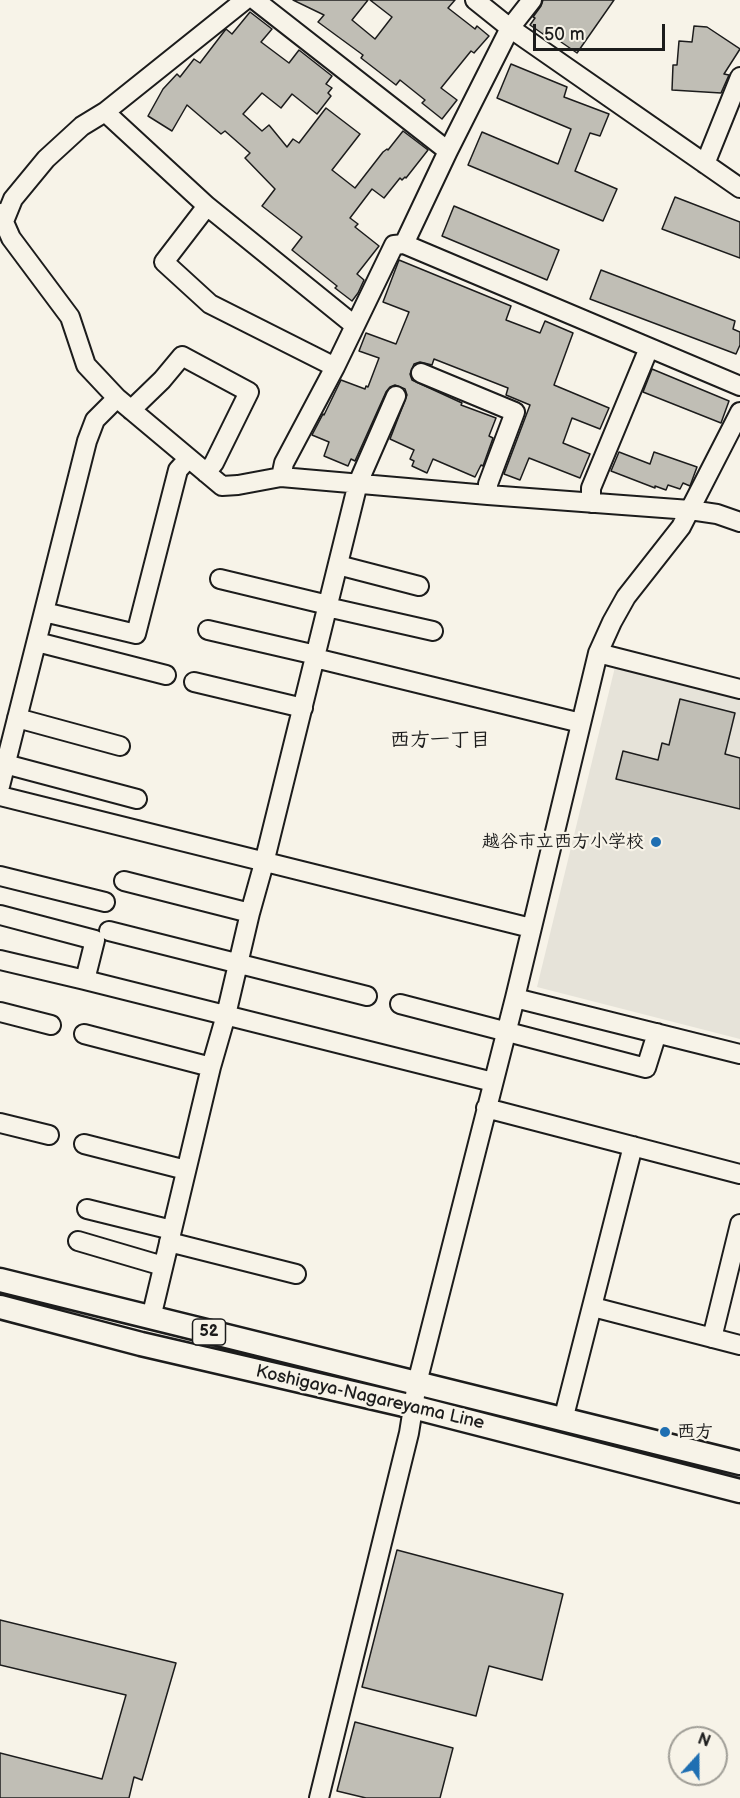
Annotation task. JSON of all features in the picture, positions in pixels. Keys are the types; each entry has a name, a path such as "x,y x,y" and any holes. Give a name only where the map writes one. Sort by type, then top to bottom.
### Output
{"main road":[{"name":"Koshigaya-Nagareyama Line","path":"0,1280 740,1463"},
{"name":"Koshigaya-Nagareyama Line","path":"0,1306 141,1344 413,1407 740,1491"}],"street":[{"path":"244,0 105,112 82,126 46,159 13,199 1,222 70,317 86,365 117,398 222,486 281,477 690,510 717,514 740,522"},
{"path":"255,0 448,151"},
{"path":"475,0 510,28 740,188"},
{"path":"404,244 510,28 532,0"},
{"path":"705,164 732,121 740,77"},
{"path":"105,112 207,206 354,326"},
{"path":"207,206 164,262 210,303 334,367"},
{"path":"281,477 284,463 394,245 404,244 740,386"},
{"path":"591,503 591,488 649,348"},
{"path":"131,410 162,380 182,356 249,392 214,463 206,473"},
{"path":"421,373 515,412 488,484 488,495"},
{"path":"151,1318 211,1067 226,1015 358,483 396,396"},
{"path":"0,786 87,441 95,420 117,398"},
{"path":"319,1798 409,1433 417,1383 515,998 598,653 626,597 681,527 740,412"},
{"path":"44,612 136,634 178,470 188,459"},
{"path":"338,565 419,586"},
{"path":"220,579 432,631"},
{"path":"208,630 581,723"},
{"path":"37,642 166,675"},
{"path":"598,653 740,689"},
{"path":"194,682 303,708"},
{"path":"17,718 120,746"},
{"path":"5,764 137,799"},
{"path":"0,796 531,928"},
{"path":"0,876 105,902"},
{"path":"124,881 250,913"},
{"path":"0,915 96,940 85,980"},
{"path":"109,931 368,996"},
{"path":"0,960 493,1082"},
{"path":"515,998 740,1054"},
{"path":"400,1004 646,1068 657,1033"},
{"path":"0,1012 51,1025"},
{"path":"84,1034 211,1067"},
{"path":"486,1108 740,1173"},
{"path":"0,1123 49,1135"},
{"path":"84,1144 186,1170"},
{"path":"563,1419 633,1146"},
{"path":"87,1209 296,1274"},
{"path":"712,1338 740,1224"},
{"path":"78,1241 163,1266"},
{"path":"593,1307 740,1345"}],"shaded area":[{"name":"越谷市立西方小学校","path":"615,667 740,698 740,1039 537,987"}],"building":[{"path":"293,0 368,0 352,20 375,39 392,17 370,0 455,0 448,8 475,29 477,26 489,36 474,53 471,51 441,88 457,100 442,119 422,103 425,100 400,80 396,85 361,58 363,55 318,22 324,15"},
{"path":"543,0 614,0 577,53 545,31 543,34 530,25"},
{"path":"250,12 272,29 261,42 289,63 299,50 332,76 326,84 332,88 328,93 331,96 317,114 292,94 281,108 262,93 243,114 262,131 269,125 287,147 293,139 299,143 326,108 360,134 332,170 355,188 403,131 428,150 406,178 402,180 400,178 384,198 372,189 350,218 358,224 355,227 379,246 357,274 364,280 352,301 292,250 302,237 262,206 275,189 245,158 250,153 225,131 221,134 187,105 172,131 148,116 163,89 177,74 180,77 194,59 200,63 226,29 232,34"},
{"path":"694,26 707,27 740,49 724,74 729,75 721,93 672,90 673,65 677,65 679,41 692,42"},
{"path":"511,64 567,87 564,97 609,114 600,136 590,133 575,171 617,189 603,221 468,165 482,132 558,164 571,129 497,98"},
{"path":"675,197 740,222 740,258 662,229"},
{"path":"454,206 559,250 547,280 442,236"},
{"path":"399,260 511,306 506,320 540,333 545,321 573,333 554,385 609,408 600,429 572,418 563,443 590,454 580,478 529,458 520,480 504,474 530,405 506,395 508,388 434,359 432,365 420,362 414,364 410,374 412,380 462,403 461,405 496,418 489,436 493,438 483,466 481,465 475,477 433,459 427,473 412,466 414,461 410,459 414,450 390,439 407,395 405,389 395,385 386,392 355,461 351,459 348,466 324,456 329,442 312,435 341,380 365,389 366,386 368,387 379,358 359,351 366,333 396,344 409,312 383,302"},
{"path":"601,270 735,321 733,329 740,332 740,345 736,354 590,299"},
{"path":"652,369 729,401 721,423 643,392"},
{"path":"619,452 650,464 654,452 697,467 690,486 683,483 680,489 668,485 666,490 655,486 655,488 611,471"},
{"path":"680,699 735,713 725,754 740,758 740,809 616,779 623,751 658,760 662,743 669,745"},
{"path":"397,1550 563,1594 542,1680 489,1666 476,1716 362,1687"},
{"path":"0,1620 176,1663 142,1780 134,1777 129,1798 0,1798 0,1753 102,1779 126,1695 0,1665"},
{"path":"355,1722 453,1748 440,1798 366,1798 337,1791"}],"place":[{"name":"越谷市立西方小学校","path":"656,842"},
{"name":"西方","path":"665,1432"}],"district":[{"name":"西方一丁目","path":"440,741"}]}
